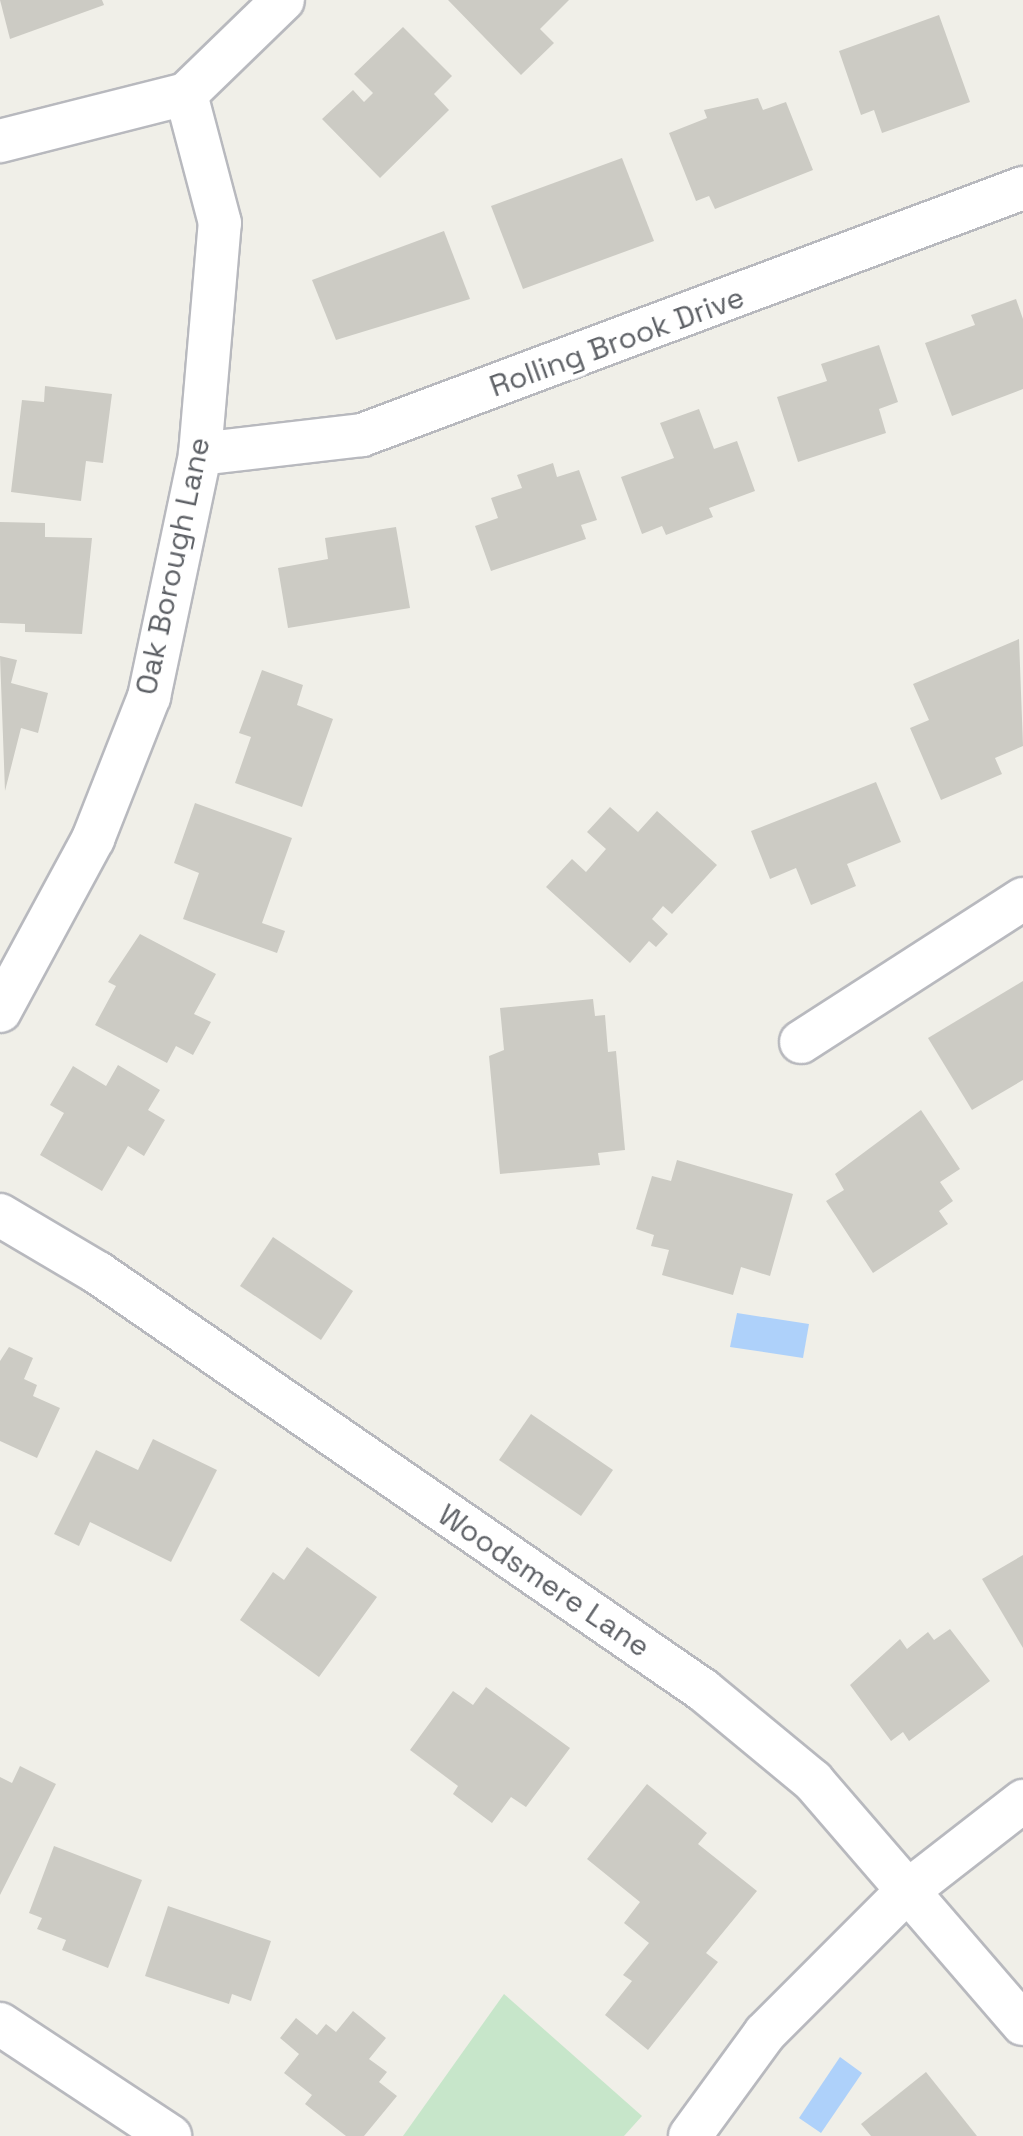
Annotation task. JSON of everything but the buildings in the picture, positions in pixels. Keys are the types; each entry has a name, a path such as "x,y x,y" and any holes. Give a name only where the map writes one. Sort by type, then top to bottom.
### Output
{"street":[{"path":"0,142 186,94 283,0"},
{"name":"Oak Borough Lane","path":"0,1011 93,839 149,697 200,454 220,223 186,94"},
{"name":"Rolling Brook Drive","path":"200,454 362,435 1023,188"},
{"path":"801,1042 1023,899"},
{"name":"Woodsmere Lane","path":"0,1215 98,1273 704,1690 813,1781 905,1894 1023,2024"},
{"path":"690,2136 764,2033 905,1894 1023,1800"},
{"path":"0,2024 170,2136"}],"green space":[{"path":"504,1994 642,2116 624,2136 403,2136"}],"water":[{"path":"737,1313 809,1324 803,1358 730,1347"},
{"path":"840,2057 862,2073 821,2133 799,2118"}]}
